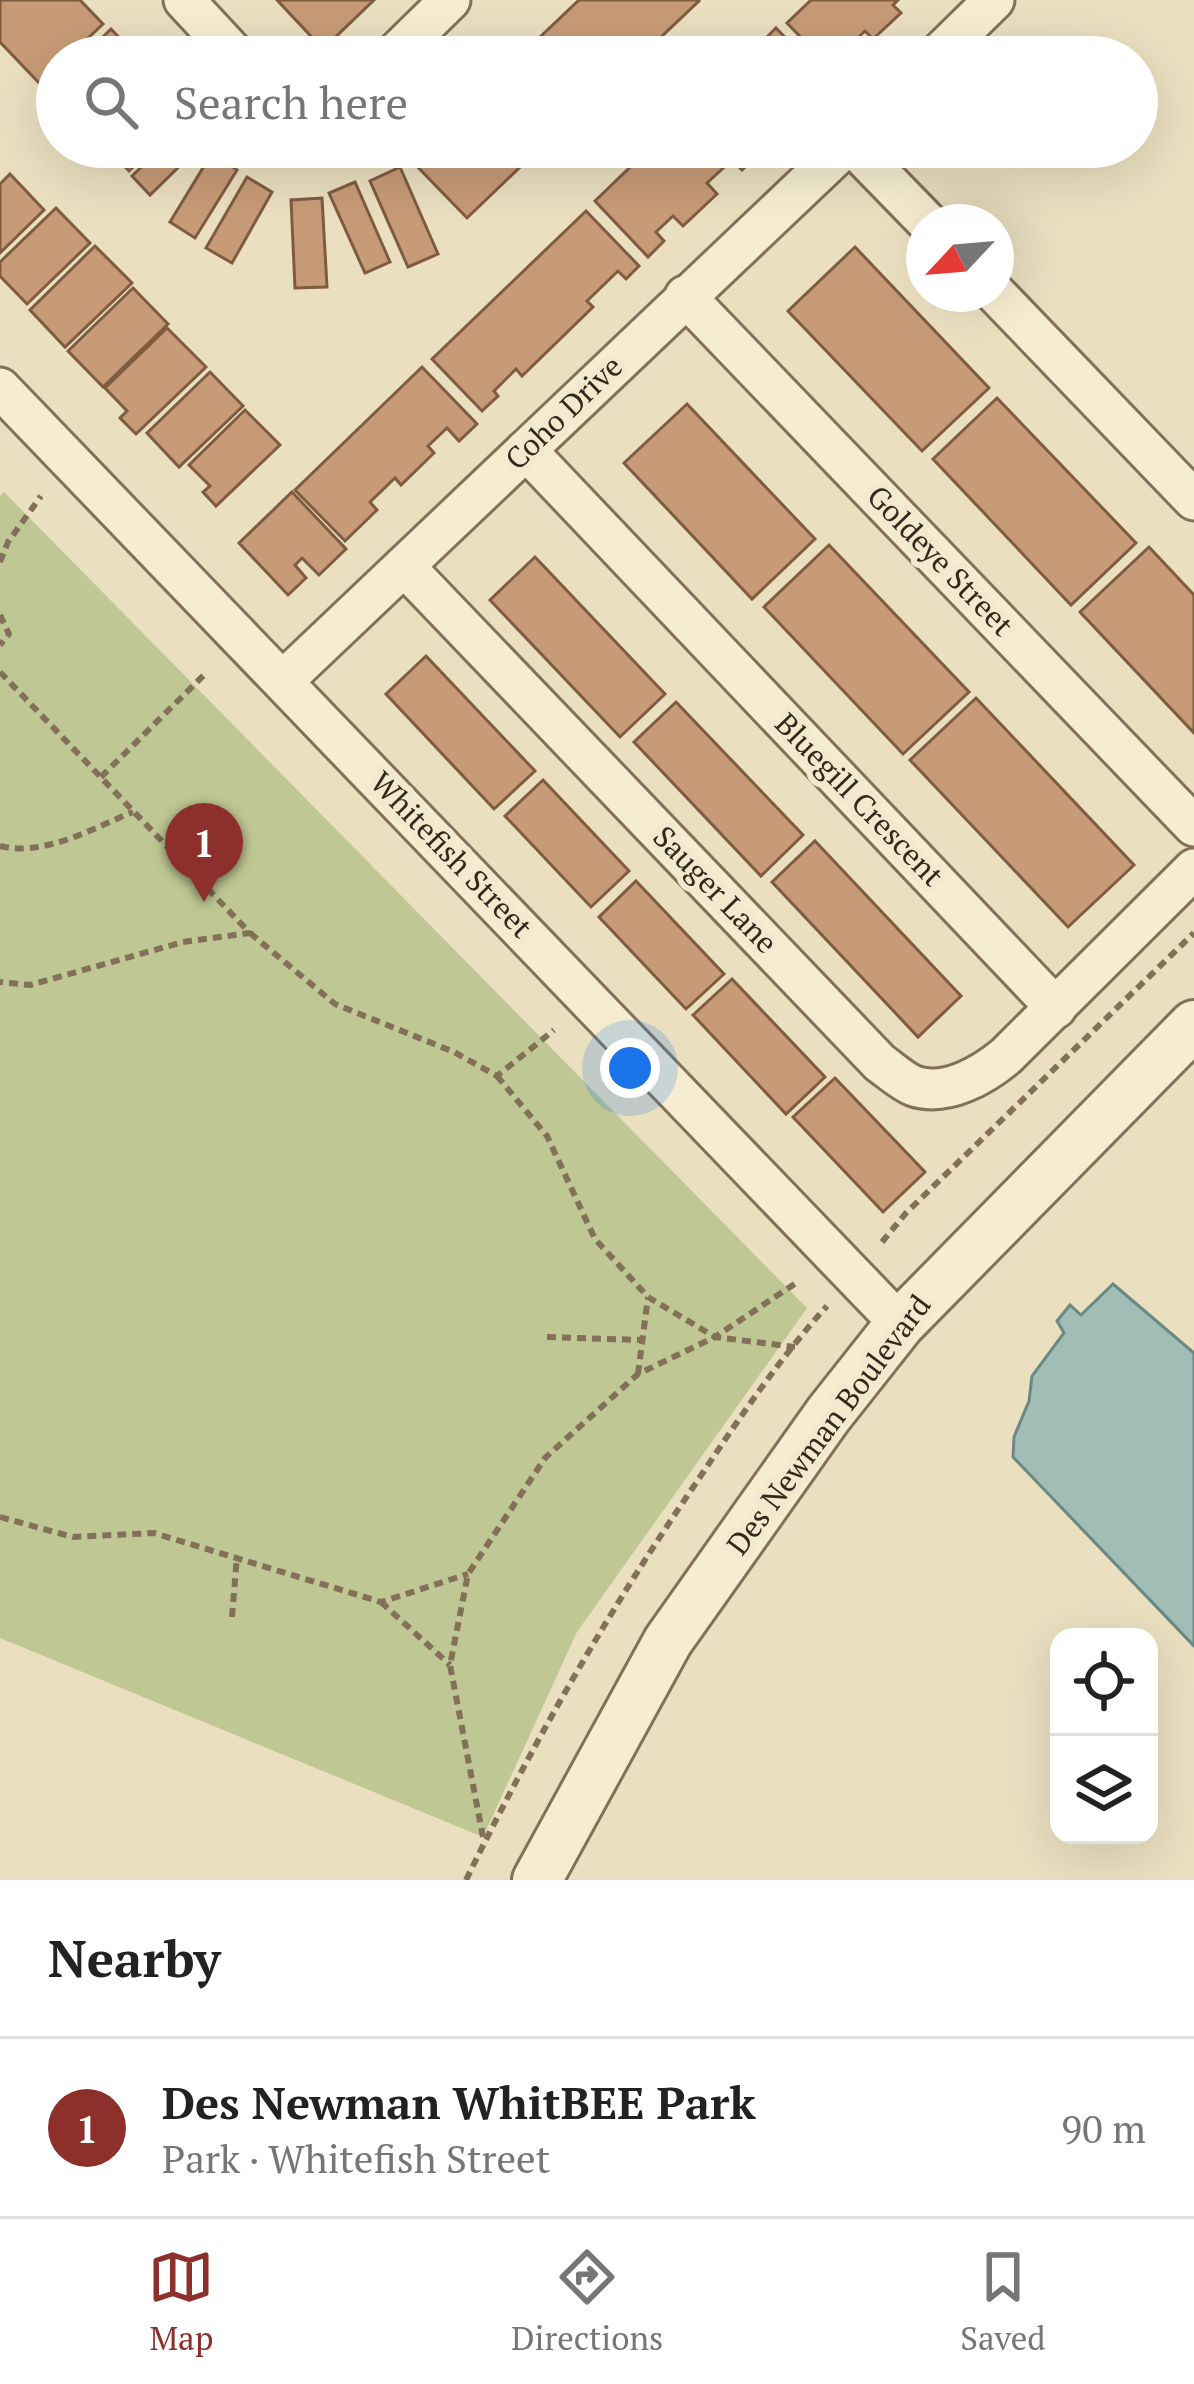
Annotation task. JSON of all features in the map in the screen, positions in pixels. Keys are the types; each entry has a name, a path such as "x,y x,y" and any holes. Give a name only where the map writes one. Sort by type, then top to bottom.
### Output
{"street":[{"path":"184,0 217,36"},
{"path":"413,36 450,0"},
{"path":"958,36 994,0"},
{"name":"Coho Drive","path":"284,680 826,168"},
{"path":"871,168 908,204"},
{"name":"Goldeye Street","path":"686,296 1194,826"},
{"path":"1013,312 1194,500"},
{"name":"Whitefish Street","path":"0,388 900,1324"},
{"name":"Bluegill Crescent","path":"526,450 1056,1008"},
{"name":"Sauger Lane","path":"404,566 880,1063 916,1087 955,1085 981,1077 1056,1008"},
{"path":"1056,1008 1194,869"},
{"name":"Des Newman Boulevard","path":"537,1880 668,1641 828,1415 900,1324 1194,1025"}],"path":[{"path":"0,562 8,542 41,496"},
{"path":"0,615 9,634 0,644"},
{"path":"0,672 250,933 335,1004 454,1052 497,1076 547,1136 595,1239 648,1298 715,1337 796,1347"},
{"path":"101,777 205,674"},
{"path":"0,846 14,850 56,843 134,812"},
{"path":"0,982 30,986 183,942 250,933"},
{"path":"882,1242 906,1213 1194,933"},
{"path":"497,1076 554,1030"},
{"path":"483,1837 450,1665 468,1574 545,1458 638,1374 715,1337 796,1283"},
{"path":"638,1374 648,1298"},
{"path":"466,1880 523,1762 619,1595 742,1415 827,1306"},
{"path":"547,1337 642,1340"},
{"path":"0,1517 73,1537 154,1533 381,1603 450,1665"},
{"path":"232,1617 237,1556"},
{"path":"381,1603 468,1574"}],"green space":[{"path":"4,492 807,1308 577,1632 483,1837 0,1638 0,496"}],"water":[{"path":"1113,1284 1194,1353 1194,1646 1013,1457 1032,1376 1064,1333 1057,1321 1070,1305 1081,1315"}],"building":[{"path":"0,0 80,0 103,24 90,36 36,36 36,80 0,42"},
{"path":"277,0 374,0 337,36 311,36"},
{"path":"579,0 699,1 662,36 541,36"},
{"path":"811,0 898,0 893,5 901,13 876,36 865,31 860,36 800,36 787,23"},
{"path":"140,168 178,168 150,195 132,176"},
{"path":"203,168 237,170 195,238 170,222"},
{"path":"400,168 438,254 408,267 370,181"},
{"path":"419,168 519,168 467,218"},
{"path":"629,168 723,168 707,183 717,194 683,226 673,216 656,232 664,241 648,257 595,201"},
{"path":"10,174 44,210 0,253 0,184"},
{"path":"247,177 272,192 232,263 206,248"},
{"path":"355,182 390,262 365,273 329,193"},
{"path":"322,198 327,287 295,288 291,200"},
{"path":"56,208 90,243 27,304 0,276 0,262"},
{"path":"586,211 639,266 626,279 618,271 587,301 593,307 522,376 516,369 482,411 432,359"},
{"path":"95,246 132,283 65,347 30,310"},
{"path":"855,247 906,301 906,312 917,312 989,388 922,451 788,311"},
{"path":"133,288 168,324 103,387 68,351"},
{"path":"167,328 206,367 136,434 120,418 127,411 105,388"},
{"path":"422,367 477,424 459,441 447,428 428,446 434,453 401,485 395,478 370,502 377,510 345,541 295,490"},
{"path":"210,372 243,406 179,467 147,433"},
{"path":"997,398 1136,543 1071,605 933,459"},
{"path":"687,404 815,539 752,599 624,463"},
{"path":"245,410 280,445 216,506 203,492 210,486 189,465"},
{"path":"292,492 346,549 319,575 302,558 295,565 306,578 288,595 239,543"},
{"path":"829,545 969,692 903,754 764,607"},
{"path":"1149,547 1194,595 1194,733 1080,612"},
{"path":"535,557 665,694 620,737 490,600"},
{"path":"426,656 535,771 494,809 386,694"},
{"path":"976,698 1134,865 1068,927 910,760"},
{"path":"676,702 803,835 761,876 634,742"},
{"path":"543,780 629,871 591,907 505,816"},
{"path":"815,841 961,996 918,1037 772,882"},
{"path":"636,881 724,974 686,1009 599,917"},
{"path":"732,979 825,1077 786,1114 693,1015"},
{"path":"835,1078 925,1172 883,1212 793,1117"}],"place":[{"name":"Des Newman WhitBEE Park","path":"204,902"}]}
